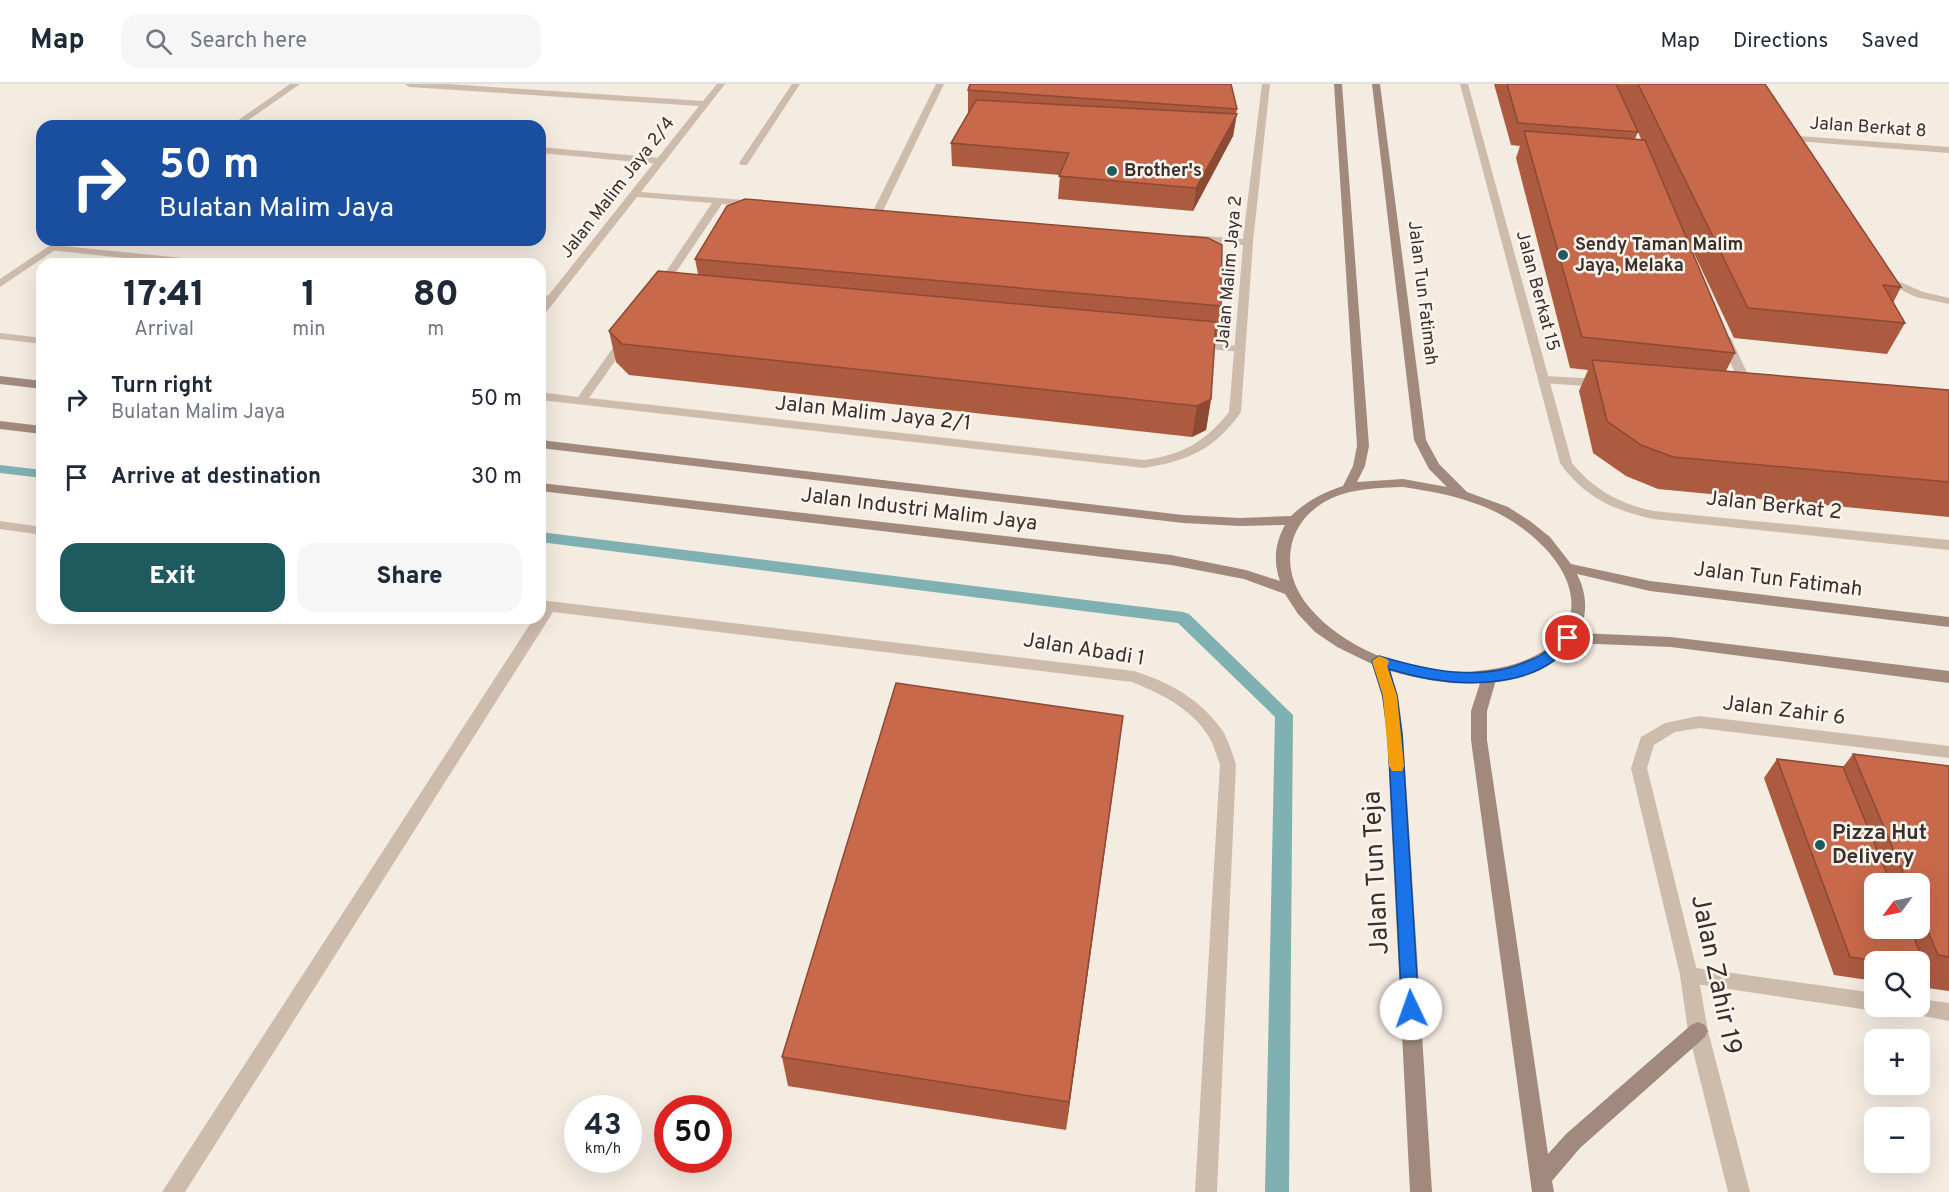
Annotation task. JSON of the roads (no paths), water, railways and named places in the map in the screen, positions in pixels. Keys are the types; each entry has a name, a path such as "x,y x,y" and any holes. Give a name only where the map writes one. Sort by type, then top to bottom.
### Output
{"main road":[{"path":"1338,84 1363,446 1359,466 1348,488"},
{"name":"Jalan Tun Fatimah","path":"1376,84 1420,440 1434,466 1461,494"},
{"path":"0,380 36,384"},
{"path":"0,425 36,429"},
{"name":"Jalan Industri Malim Jaya","path":"546,445 1183,519 1240,522 1293,520"},
{"path":"1403,483 1432,486 1488,503 1535,531 1554,548 1569,568 1578,592 1578,616 1568,638 1550,656 1523,669 1489,677 1452,678 1415,672 1379,661 1349,647 1323,630 1304,611 1290,590 1282,572 1280,553 1284,536 1293,520 1316,501 1348,488 1403,483"},
{"name":"Jalan Industri Malim Jaya","path":"546,489 1171,560 1245,575 1290,590"},
{"name":"Jalan Tun Fatimah","path":"1569,568 1650,586 1949,622"},
{"path":"1568,638 1671,642 1949,677"},
{"name":"Jalan Tun Teja","path":"1379,661 1390,696 1395,735 1421,1192"},
{"path":"1489,677 1479,711 1479,740 1542,1185"},
{"path":"1542,1185 1573,1141 1698,1031"}],"street":[{"path":"243,120 297,84"},
{"path":"409,84 705,105"},
{"name":"Jalan Malim Jaya 2/4","path":"546,298 634,194 721,84"},
{"path":"744,163 796,84"},
{"path":"888,214 871,213 940,84"},
{"name":"Jalan Malim Jaya 2","path":"1199,448 1225,425 1235,412 1248,242 1266,84"},
{"name":"Jalan Berkat 15","path":"1464,84 1566,463 1578,480 1598,496"},
{"name":"Jalan Berkat 8","path":"1792,148 1782,133 1949,150"},
{"path":"546,151 660,161"},
{"path":"634,194 764,205"},
{"path":"659,299 719,201"},
{"path":"1178,237 1248,242"},
{"path":"38,258 56,246"},
{"path":"53,248 152,258"},
{"path":"0,284 36,260"},
{"path":"1879,273 1887,280 1920,295 1949,301"},
{"path":"581,401 633,326"},
{"path":"1721,329 1750,393"},
{"path":"0,336 36,339"},
{"path":"1181,344 1240,349"},
{"path":"1544,380 1613,384"},
{"name":"Jalan Malim Jaya 2/1","path":"546,397 1144,464 1171,460 1199,448"},
{"name":"Jalan Berkat 2","path":"1598,496 1618,507 1653,514 1949,545"},
{"path":"0,525 36,530"},
{"name":"Jalan Abadi 1","path":"546,606 1134,677 1168,690 1194,709 1216,734 1228,764 1206,1192"},
{"path":"173,1192 533,624"},
{"name":"Jalan Zahir 6","path":"1639,768 1647,741 1671,727 1699,722 1949,752"},
{"name":"Jalan Zahir 19","path":"1639,768 1689,975 1698,1031 1739,1192"},
{"path":"1689,975 1864,1000"},
{"path":"1930,1009 1949,1012"}],"waterway":[{"path":"0,469 36,473"},
{"path":"546,538 1183,618 1284,715 1277,1192"}],"place":[{"name":"Brother's","path":"1112,171"},
{"name":"Sendy Taman Malim Jaya, Melaka","path":"1563,255"},
{"name":"Pizza Hut Delivery","path":"1820,845"}]}
